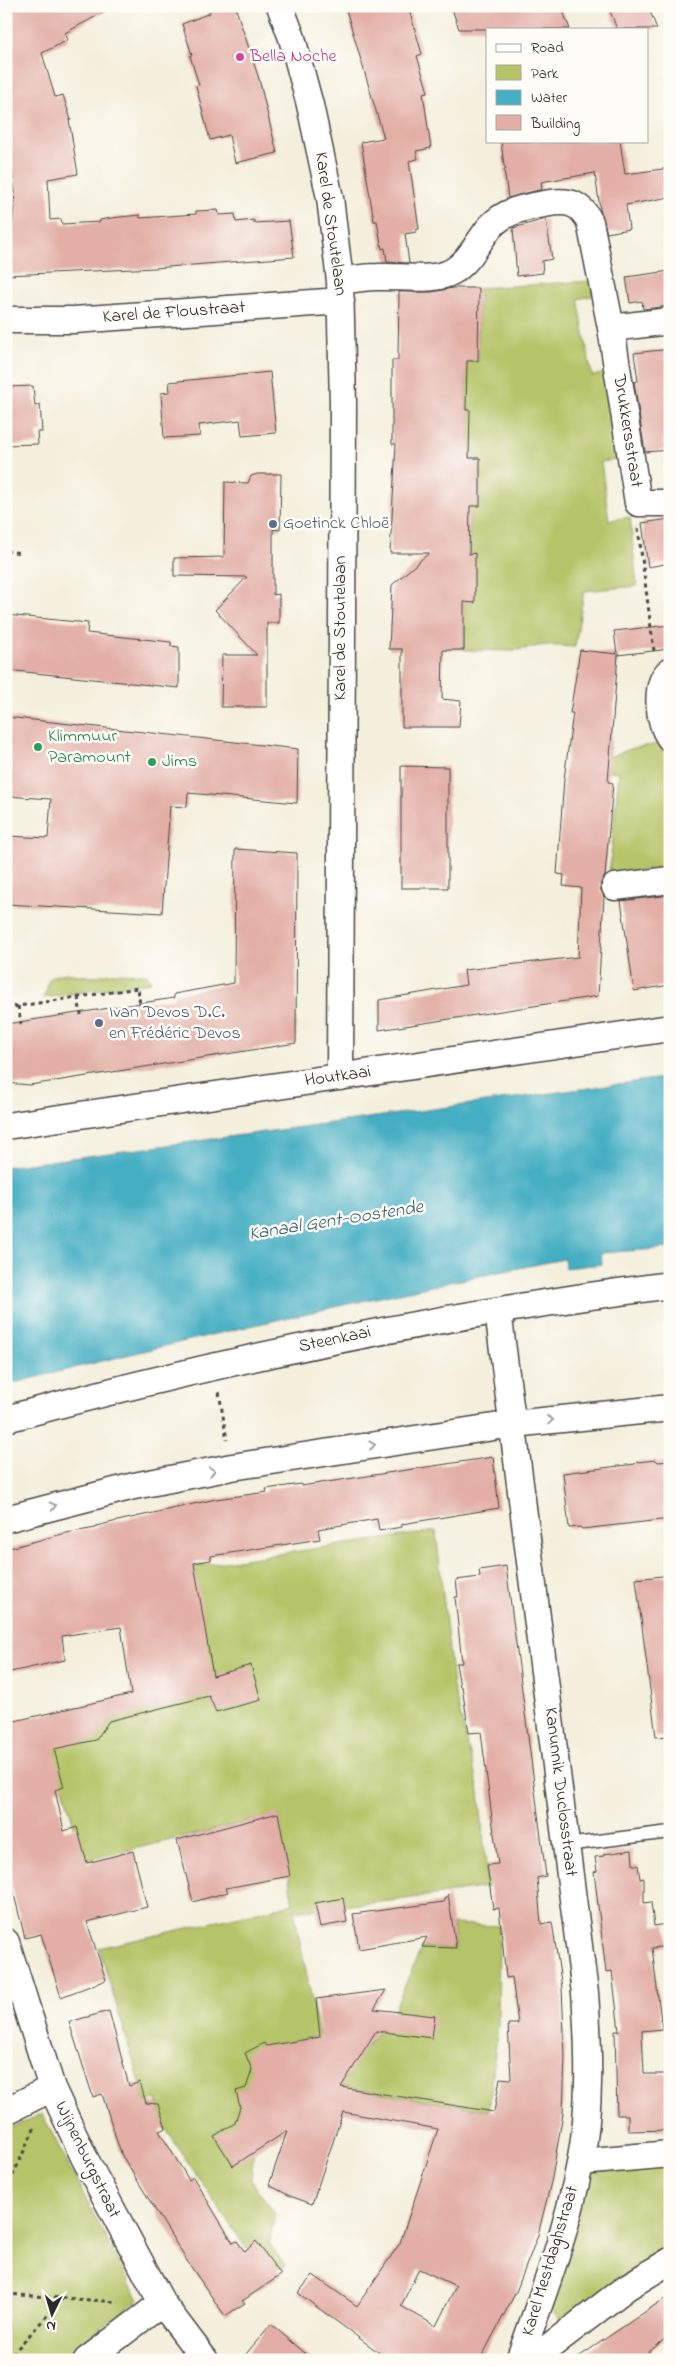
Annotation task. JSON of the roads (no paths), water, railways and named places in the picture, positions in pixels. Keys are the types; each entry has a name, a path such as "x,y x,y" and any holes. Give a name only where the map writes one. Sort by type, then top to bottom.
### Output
{"street":[{"name":"Karel de Stoutelaan","path":"280,6 292,38 310,105 330,198 340,291 343,413 340,1077"},
{"name":"Karel de Floustraat","path":"6,320 74,320 340,291 375,277 435,277 447,274 457,268 491,226 518,208 562,201 576,203 585,212 590,222 611,328"},
{"path":"611,328 670,321"},
{"name":"Drukkersstraat","path":"611,328 638,503 670,503"},
{"path":"666,674 659,696 664,726 670,738"},
{"path":"615,887 670,880"},
{"name":"Houtkaai","path":"6,1126 212,1094 670,1028"},
{"name":"Steenkaai","path":"6,1419 101,1393 234,1361 380,1330 670,1285"},
{"name":"Kanunnik Duclosstraat","path":"498,1311 585,1993 588,2041 588,2092 581,2162"},
{"path":"6,1519 134,1486 232,1467 513,1424 670,1408"},
{"name":"Wijnenburgstraat","path":"6,1942 52,2088 84,2157 162,2303 205,2360"},
{"path":"6,2110 52,2088"},
{"name":"Karel Mestdaghstraat","path":"519,2360 567,2221 581,2162 670,2154"},
{"name":"Karel Mestdaghstraat","path":"532,2360 628,2287 670,2261"},
{"path":"87,2360 162,2303"}],"lane":[{"path":"566,1845 670,1832"}],"water":[{"name":"Kanaal Gent-Oostende","path":"670,1077 670,1248 601,1253 602,1264 565,1268 564,1259 494,1273 284,1318 6,1385 6,1167"}],"place":[{"name":"Bella Noche","path":"240,57"},
{"name":"Goetinck Chloë","path":"273,524"},
{"name":"Klimmuur Paramount","path":"38,747"},
{"name":"Jims","path":"152,762"},
{"name":"Ivan Devos D.C. en Frédéric Devos","path":"99,1023"}]}
